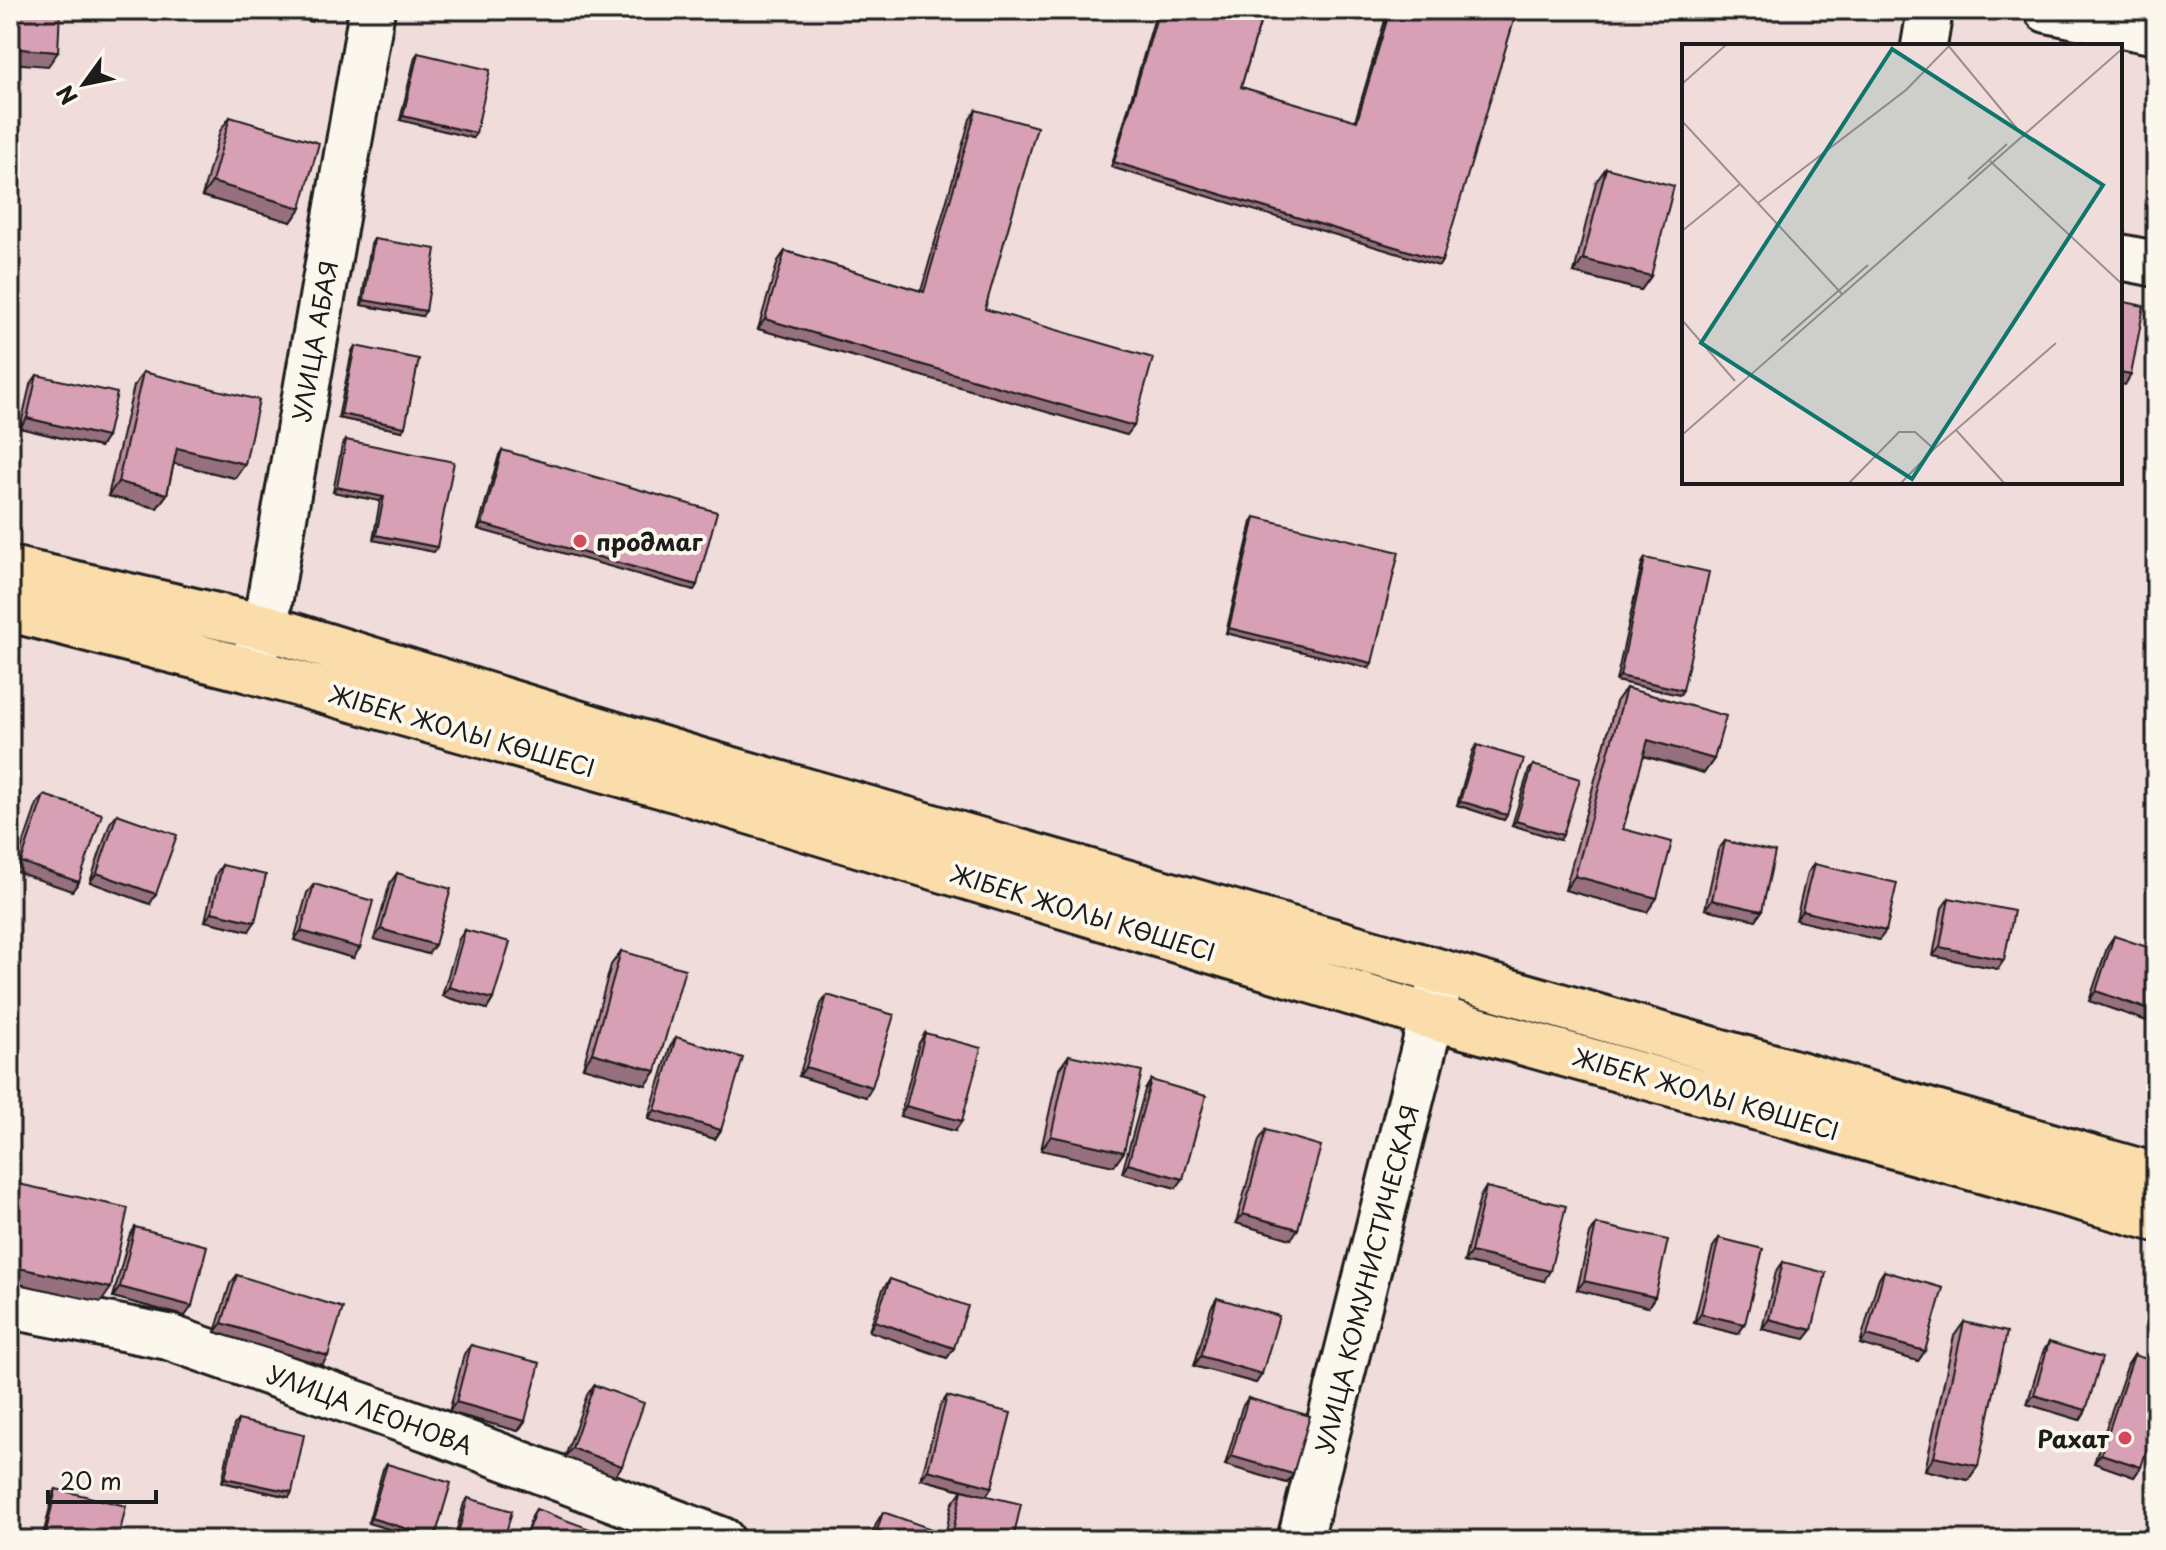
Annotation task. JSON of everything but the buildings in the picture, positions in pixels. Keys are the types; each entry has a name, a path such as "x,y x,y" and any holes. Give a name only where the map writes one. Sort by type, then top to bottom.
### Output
{"main road":[{"name":"ЖІБЕК ЖОЛЫ КӨШЕСІ","path":"12,585 265,627 701,761 2156,1176"},
{"name":"ЖІБЕК ЖОЛЫ КӨШЕСІ","path":"12,585 249,670 685,792 1432,1017 2156,1219"}],"street":[{"name":"УЛИЦА АБАЯ","path":"249,670 265,627 372,10"},
{"path":"1924,44 1930,10"},
{"path":"2047,10 2156,32"},
{"path":"2122,257 2156,264"},
{"name":"УЛИЦА КОМУНИСТИЧЕСКАЯ","path":"1300,1540 1443,973"},
{"name":"УЛИЦА ЛЕОНОВА","path":"10,1306 168,1337 429,1429 722,1540"}],"place":[{"name":"продмаг","path":"580,541"},
{"name":"Рахат","path":"2125,1438"}]}
